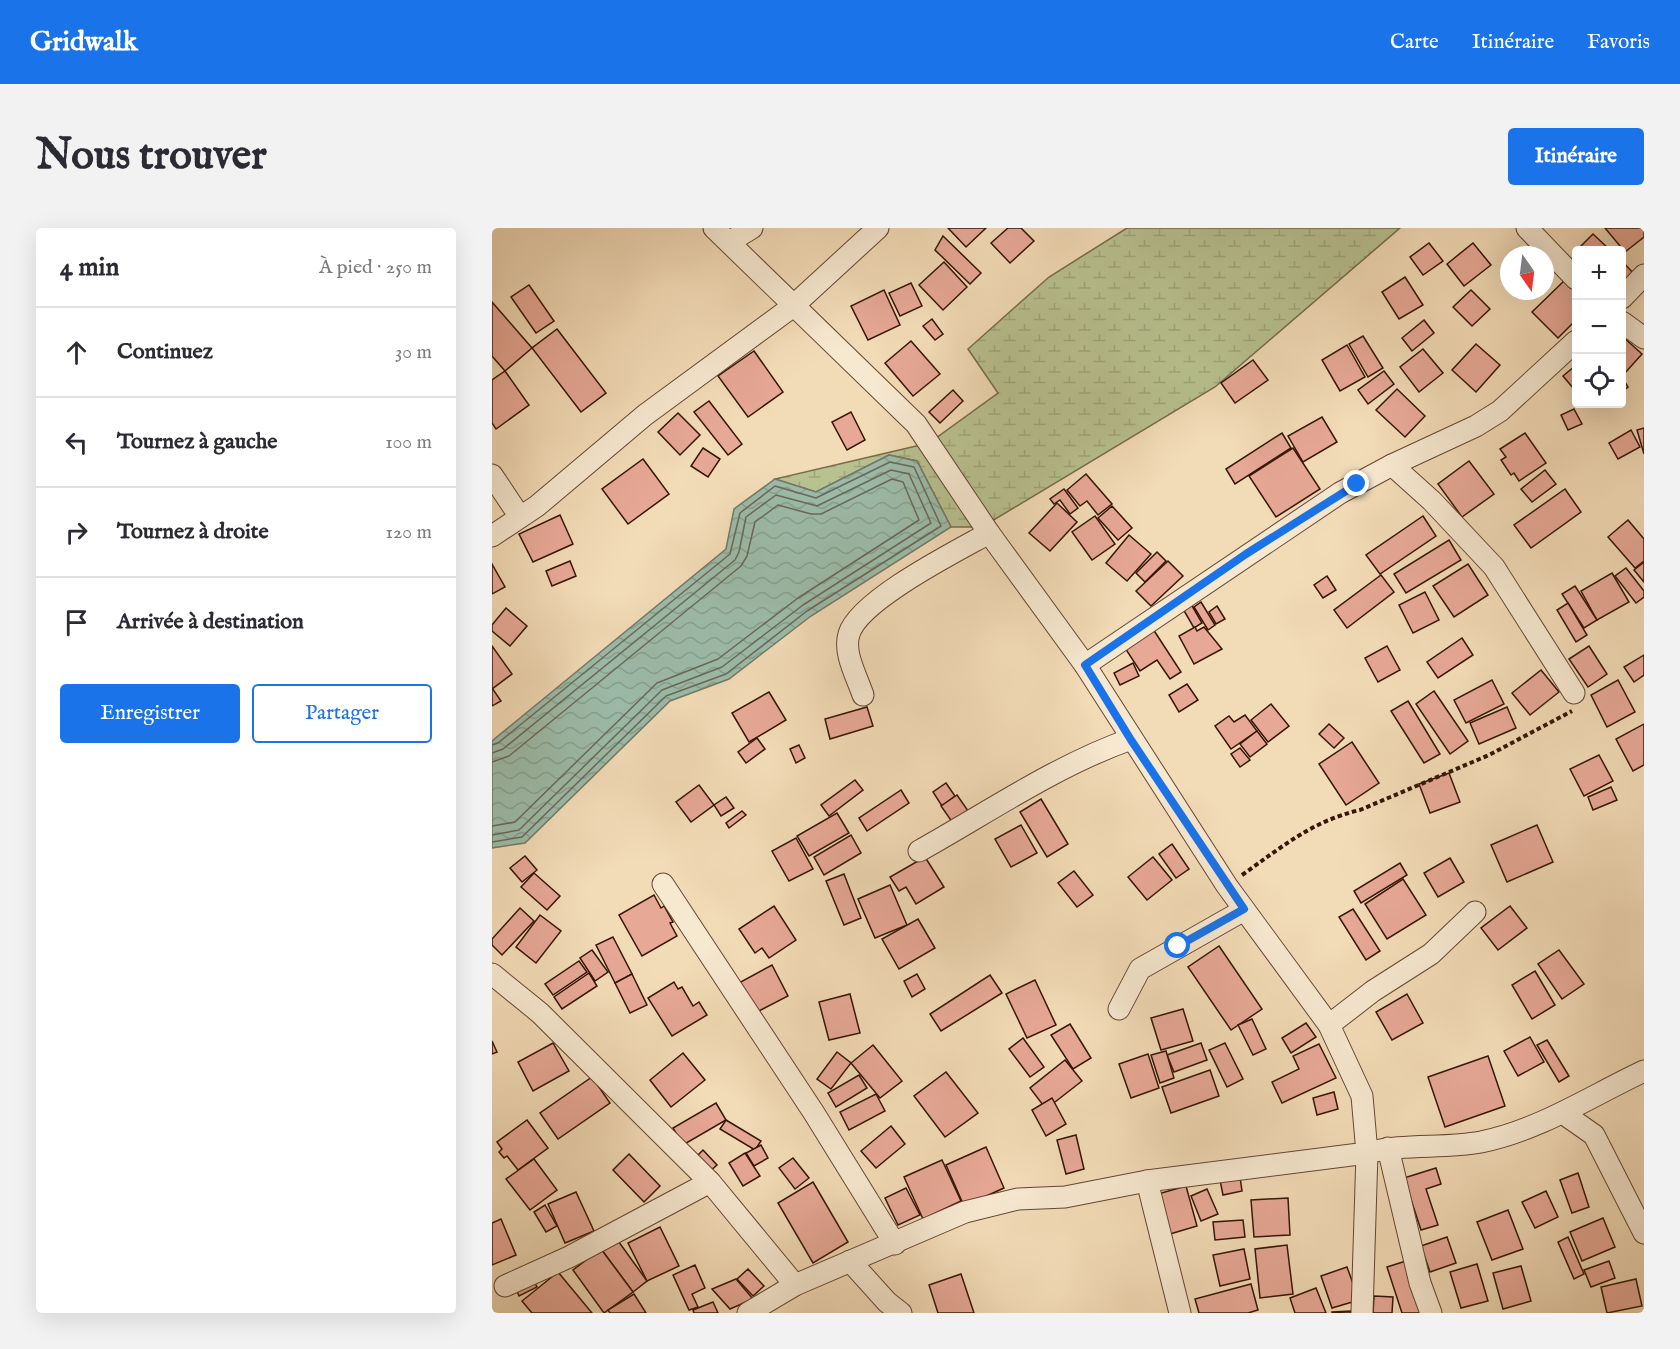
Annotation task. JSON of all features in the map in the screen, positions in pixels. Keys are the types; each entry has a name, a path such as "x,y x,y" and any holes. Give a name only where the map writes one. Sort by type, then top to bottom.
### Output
{"street":[{"path":"722,235 752,228"},
{"path":"492,536 537,506 645,415 792,307 878,228"},
{"path":"1527,228 1572,275"},
{"path":"722,235 792,307 915,424 989,533 1085,665 1131,740 1227,886 1329,1025 1362,1096 1377,1150 1431,1313"},
{"path":"1626,294 1644,275"},
{"path":"1626,325 1644,338"},
{"path":"1085,665 1255,548 1340,493 1392,465 1476,426 1500,411 1572,345"},
{"path":"1392,465 1432,501 1494,567 1574,693"},
{"path":"492,475 520,517"},
{"path":"863,695 847,648 849,632 859,616 885,595 989,533"},
{"path":"919,851 999,807 1055,771 1092,753 1131,740"},
{"path":"663,884 814,1113 895,1244"},
{"path":"1119,1009 1140,969 1244,909"},
{"path":"1329,1025 1373,991 1431,954 1474,912"},
{"path":"492,974 540,1013 710,1182 795,1285"},
{"path":"748,1313 777,1306 795,1285 965,1212 1018,1199 1065,1197 1147,1181 1377,1150 1481,1142 1564,1114 1644,1071"},
{"path":"1564,1114 1594,1135 1644,1233"},
{"path":"1362,1313 1377,1150"},
{"path":"1147,1181 1180,1313"},
{"path":"505,1286 570,1257 710,1182"},
{"path":"850,1262 887,1302 901,1313"}],"path":[{"path":"1227,886 1308,828 1338,815 1360,810 1450,772 1571,713 1576,704 1574,693"}],"green space":[{"path":"1127,228 1400,228 1215,387 982,527 951,527 917,461 889,455 816,492 775,479 929,443 998,393 968,349 1049,277"}],"water":[{"path":"889,455 917,461 951,527 811,616 729,679 670,701 525,843 492,848 492,741 726,549 734,509 775,479 816,492"}],"building":[{"path":"948,228 986,228 966,247"},
{"path":"1008,228 1021,228 1034,241 1010,263 991,243"},
{"path":"1605,228 1644,228 1644,237 1626,251 1626,246 1620,246"},
{"path":"1593,234 1606,246 1581,246"},
{"path":"943,236 981,273 970,284 935,250"},
{"path":"1429,243 1443,261 1423,275 1410,257"},
{"path":"1473,243 1491,265 1464,286 1447,264"},
{"path":"944,262 967,287 943,310 919,285"},
{"path":"1626,265 1635,275 1626,285"},
{"path":"1405,277 1423,305 1399,319 1382,292"},
{"path":"1567,278 1572,284 1572,324 1558,338 1532,312 1544,300 1554,300 1554,291"},
{"path":"911,283 922,306 900,316 889,293"},
{"path":"529,285 554,321 536,333 511,297"},
{"path":"884,290 900,325 868,340 851,306"},
{"path":"1471,290 1490,309 1472,326 1453,307"},
{"path":"492,302 532,348 505,371 492,356"},
{"path":"932,319 943,334 935,340 923,326"},
{"path":"1424,320 1434,333 1412,351 1402,338"},
{"path":"557,329 606,393 581,412 532,348"},
{"path":"1363,336 1383,368 1368,377 1349,344"},
{"path":"1626,340 1642,354 1626,372"},
{"path":"911,341 940,374 913,396 885,363"},
{"path":"1476,344 1500,365 1476,392 1452,370"},
{"path":"1347,345 1365,377 1340,391 1322,360"},
{"path":"1423,349 1443,373 1419,392 1400,367"},
{"path":"754,351 783,392 748,417 718,376"},
{"path":"1253,360 1268,380 1235,403 1221,383"},
{"path":"1572,368 1572,387 1563,376"},
{"path":"505,371 529,405 496,429 492,423 492,380"},
{"path":"1384,371 1394,384 1368,404 1358,390"},
{"path":"1397,389 1425,416 1405,437 1376,410"},
{"path":"953,390 963,401 940,423 929,412"},
{"path":"709,401 742,444 728,455 694,412"},
{"path":"1574,409 1582,424 1568,430 1561,415"},
{"path":"851,412 865,440 847,450 832,422"},
{"path":"678,413 700,435 680,455 658,432"},
{"path":"1322,417 1337,442 1303,462 1288,436"},
{"path":"1644,428 1644,454 1637,430"},
{"path":"1631,430 1640,447 1618,459 1609,443"},
{"path":"1282,433 1291,448 1235,484 1226,469"},
{"path":"1525,433 1546,463 1519,481 1514,473 1511,475 1501,460 1506,457 1500,449"},
{"path":"703,448 720,459 708,477 691,466"},
{"path":"1293,448 1320,489 1276,517 1249,476"},
{"path":"643,459 669,494 628,524 602,489"},
{"path":"1469,461 1494,494 1462,517 1438,484"},
{"path":"1545,470 1556,484 1532,502 1521,489"},
{"path":"1086,474 1112,504 1098,515 1087,501 1080,506 1067,490"},
{"path":"1064,489 1078,508 1070,514 1060,500 1054,504 1050,499"},
{"path":"1565,489 1581,512 1531,548 1514,525"},
{"path":"1057,503 1077,522 1050,551 1029,533"},
{"path":"1112,506 1132,528 1118,540 1098,518"},
{"path":"560,515 573,544 533,562 519,534"},
{"path":"1095,516 1115,544 1092,560 1072,532"},
{"path":"1423,516 1436,536 1380,574 1366,555"},
{"path":"1628,520 1644,539 1644,561 1635,568 1608,537"},
{"path":"1129,535 1151,554 1127,581 1106,563"},
{"path":"1449,540 1461,560 1406,593 1394,574"},
{"path":"1157,552 1166,561 1145,582 1136,573"},
{"path":"570,561 576,576 552,586 546,571"},
{"path":"1168,561 1183,576 1151,606 1136,591"},
{"path":"1644,562 1644,582 1634,570"},
{"path":"492,564 505,587 492,594"},
{"path":"1468,564 1488,595 1454,617 1433,586"},
{"path":"1626,568 1644,591 1644,597 1636,603 1615,576"},
{"path":"1612,573 1629,602 1597,620 1581,591"},
{"path":"1381,575 1394,592 1347,628 1334,610"},
{"path":"1327,576 1336,590 1323,598 1314,585"},
{"path":"1575,586 1597,620 1584,628 1562,594"},
{"path":"1425,592 1439,620 1413,633 1399,605"},
{"path":"1201,602 1215,625 1208,630 1194,607"},
{"path":"1568,603 1587,635 1576,642 1557,610"},
{"path":"1191,604 1202,623 1194,628 1183,609"},
{"path":"1217,606 1225,619 1216,624 1209,612"},
{"path":"506,608 527,626 510,646 492,631 492,625"},
{"path":"1195,627 1197,631 1204,627 1222,649 1194,664 1179,636"},
{"path":"1153,629 1181,672 1170,679 1157,660 1140,671 1125,648"},
{"path":"1462,638 1473,655 1438,678 1427,662"},
{"path":"492,646 512,674 492,689"},
{"path":"1387,646 1400,670 1378,682 1365,658"},
{"path":"1589,646 1607,674 1588,687 1569,659"},
{"path":"1644,655 1644,675 1634,682 1624,667"},
{"path":"1133,663 1139,676 1120,685 1114,673"},
{"path":"1541,670 1559,692 1530,715 1512,693"},
{"path":"1492,680 1504,704 1466,723 1454,700"},
{"path":"1618,680 1635,712 1607,727 1591,695"},
{"path":"1187,684 1198,700 1179,712 1169,695"},
{"path":"492,688 501,701 492,706"},
{"path":"1434,691 1468,741 1450,754 1416,704"},
{"path":"769,692 786,720 749,742 732,713"},
{"path":"1408,701 1440,754 1424,763 1391,711"},
{"path":"1271,704 1289,726 1268,742 1251,720"},
{"path":"867,707 873,726 830,739 825,719"},
{"path":"1507,707 1516,728 1479,744 1470,723"},
{"path":"1245,715 1257,731 1231,749 1215,726 1229,716 1234,722"},
{"path":"1329,724 1344,738 1334,748 1319,734"},
{"path":"1644,724 1644,765 1633,771 1616,739"},
{"path":"1257,731 1267,744 1250,757 1240,744"},
{"path":"757,738 765,749 746,763 738,752"},
{"path":"1352,742 1379,783 1346,805 1319,764"},
{"path":"799,745 805,758 796,763 790,749"},
{"path":"1240,748 1250,760 1240,767 1231,754"},
{"path":"1599,755 1613,781 1584,796 1570,769"},
{"path":"1449,773 1460,802 1430,813 1419,784"},
{"path":"855,780 863,790 829,816 821,805"},
{"path":"946,783 955,796 942,806 933,792"},
{"path":"699,785 714,805 691,822 676,802"},
{"path":"1611,787 1617,800 1593,810 1588,797"},
{"path":"901,790 909,803 867,831 859,818"},
{"path":"957,795 973,818 957,829 941,806"},
{"path":"726,797 734,808 721,816 714,805"},
{"path":"1041,799 1068,844 1047,857 1020,812"},
{"path":"742,811 746,815 729,828 726,823"},
{"path":"837,813 849,833 809,856 797,836"},
{"path":"1021,825 1037,853 1011,867 995,839"},
{"path":"1537,825 1553,862 1507,882 1491,845"},
{"path":"851,835 861,853 824,875 814,857"},
{"path":"796,838 813,869 789,881 772,851"},
{"path":"1172,844 1189,869 1176,878 1159,854"},
{"path":"525,856 537,870 522,882 510,868"},
{"path":"925,857 944,887 916,904 906,887 899,891 890,877"},
{"path":"1153,857 1172,880 1147,900 1128,877"},
{"path":"1450,858 1464,882 1438,897 1424,873"},
{"path":"1400,863 1407,875 1361,903 1354,891"},
{"path":"1074,871 1093,895 1077,907 1058,883"},
{"path":"534,873 560,896 547,910 521,887"},
{"path":"844,874 861,918 844,925 826,881"},
{"path":"1403,879 1426,915 1387,939 1365,904"},
{"path":"890,885 907,925 875,938 858,899"},
{"path":"654,895 661,908 664,906 673,922 670,923 677,936 642,956 619,915"},
{"path":"774,906 796,940 769,958 762,948 755,953 739,929"},
{"path":"1510,906 1527,928 1498,950 1481,928"},
{"path":"520,908 534,921 502,955 492,945 492,939"},
{"path":"1353,909 1380,951 1366,960 1339,917"},
{"path":"540,915 561,931 536,963 516,947"},
{"path":"918,919 935,948 899,969 882,939"},
{"path":"613,937 632,974 615,983 596,945"},
{"path":"1219,946 1262,1009 1231,1030 1188,967"},
{"path":"592,950 608,972 595,981 580,958"},
{"path":"1559,950 1584,984 1562,999 1538,964"},
{"path":"579,961 587,972 553,995 545,984"},
{"path":"772,965 788,996 753,1014 737,984"},
{"path":"1535,971 1555,1005 1532,1019 1512,985"},
{"path":"589,973 597,986 562,1009 554,997"},
{"path":"632,974 647,1005 630,1013 615,983"},
{"path":"917,974 925,989 912,997 904,981"},
{"path":"990,975 1002,993 941,1031 930,1014"},
{"path":"1035,980 1056,1025 1027,1038 1006,994"},
{"path":"674,982 678,989 682,987 693,1006 699,1002 707,1015 672,1036 648,998"},
{"path":"850,994 860,1033 829,1040 819,1002"},
{"path":"1407,994 1423,1023 1392,1040 1376,1012"},
{"path":"1183,1009 1193,1041 1161,1050 1151,1018"},
{"path":"1252,1019 1266,1049 1253,1055 1238,1025"},
{"path":"1306,1023 1316,1037 1291,1053 1282,1038"},
{"path":"1070,1024 1091,1058 1073,1069 1051,1035"},
{"path":"1530,1037 1544,1062 1518,1076 1504,1051"},
{"path":"1023,1038 1044,1067 1030,1077 1009,1049"},
{"path":"1547,1040 1569,1076 1559,1082 1537,1045"},
{"path":"492,1041 497,1052 492,1054"},
{"path":"553,1043 569,1071 533,1091 518,1062"},
{"path":"1201,1043 1207,1060 1174,1072 1167,1055"},
{"path":"1225,1043 1243,1079 1227,1087 1209,1050"},
{"path":"1319,1044 1336,1078 1282,1103 1272,1082 1299,1069 1293,1056"},
{"path":"873,1045 902,1081 880,1098 851,1063"},
{"path":"1166,1051 1174,1078 1160,1083 1151,1055"},
{"path":"837,1052 851,1063 831,1089 817,1079"},
{"path":"683,1053 705,1080 671,1107 650,1080"},
{"path":"1148,1054 1159,1088 1131,1098 1119,1064"},
{"path":"1488,1056 1505,1106 1445,1127 1428,1077"},
{"path":"1065,1060 1082,1081 1046,1109 1030,1088"},
{"path":"1210,1070 1219,1096 1171,1113 1162,1087"},
{"path":"946,1072 978,1113 945,1137 914,1096"},
{"path":"859,1075 867,1088 836,1107 828,1093"},
{"path":"592,1077 610,1103 558,1139 540,1113"},
{"path":"1334,1092 1338,1109 1317,1115 1313,1098"},
{"path":"876,1094 885,1111 849,1130 840,1112"},
{"path":"1052,1098 1066,1124 1046,1136 1032,1110"},
{"path":"716,1103 726,1120 683,1145 673,1128"},
{"path":"527,1120 548,1148 518,1170 507,1156 504,1158 499,1152 502,1149 497,1142"},
{"path":"726,1120 761,1141 755,1150 720,1129"},
{"path":"891,1126 905,1144 876,1168 861,1151"},
{"path":"1076,1135 1084,1169 1066,1174 1057,1140"},
{"path":"761,1145 768,1158 754,1166 746,1153"},
{"path":"986,1147 1004,1188 964,1206 946,1165"},
{"path":"703,1150 717,1165 708,1173 694,1159"},
{"path":"745,1153 760,1176 743,1186 729,1163"},
{"path":"629,1154 660,1186 644,1202 613,1170"},
{"path":"793,1158 809,1178 795,1189 779,1168"},
{"path":"534,1159 557,1190 530,1210 506,1179"},
{"path":"942,1160 961,1201 923,1219 904,1177"},
{"path":"1436,1168 1441,1184 1426,1189 1438,1225 1421,1230 1404,1178"},
{"path":"1578,1173 1589,1207 1572,1213 1560,1180"},
{"path":"1240,1177 1242,1191 1223,1195 1220,1180"},
{"path":"813,1182 848,1242 813,1263 778,1203"},
{"path":"1186,1186 1197,1226 1170,1234 1158,1194"},
{"path":"906,1188 920,1215 898,1225 885,1198"},
{"path":"1207,1189 1218,1214 1201,1221 1191,1196"},
{"path":"1546,1191 1558,1217 1535,1228 1522,1202"},
{"path":"576,1192 594,1231 565,1243 548,1204"},
{"path":"1288,1198 1290,1235 1254,1237 1251,1200"},
{"path":"545,1205 557,1226 546,1232 534,1212"},
{"path":"1508,1210 1523,1249 1492,1260 1477,1222"},
{"path":"1603,1218 1615,1247 1582,1261 1570,1232"},
{"path":"501,1219 516,1255 492,1265 492,1223"},
{"path":"1243,1220 1245,1237 1215,1240 1213,1222"},
{"path":"660,1227 679,1266 647,1281 628,1243"},
{"path":"1447,1237 1456,1263 1430,1272 1421,1246"},
{"path":"1568,1237 1584,1274 1574,1279 1558,1242"},
{"path":"616,1238 647,1281 633,1292 601,1249"},
{"path":"1287,1245 1293,1294 1260,1298 1255,1249"},
{"path":"601,1249 633,1292 604,1313 573,1270"},
{"path":"1244,1249 1250,1279 1220,1286 1213,1255"},
{"path":"1406,1261 1423,1313 1402,1313 1387,1267"},
{"path":"1609,1261 1615,1278 1591,1287 1584,1270"},
{"path":"1477,1264 1488,1301 1461,1308 1450,1272"},
{"path":"695,1265 705,1288 692,1294 698,1307 689,1310 673,1275"},
{"path":"1521,1266 1531,1301 1503,1309 1493,1273"},
{"path":"1347,1267 1359,1300 1332,1308 1321,1276"},
{"path":"748,1269 764,1286 753,1296 737,1279"},
{"path":"558,1272 592,1313 532,1313 522,1301"},
{"path":"961,1274 974,1313 938,1313 929,1285"},
{"path":"532,1277 537,1287 519,1296 515,1286"},
{"path":"736,1279 753,1299 730,1309 712,1289"},
{"path":"1636,1279 1642,1306 1607,1313 1601,1287"},
{"path":"1251,1284 1258,1310 1248,1313 1199,1313 1195,1299"},
{"path":"1316,1288 1326,1313 1295,1313 1290,1298"},
{"path":"634,1294 646,1313 610,1313 608,1310"},
{"path":"1374,1296 1393,1297 1392,1313 1373,1313"},
{"path":"713,1302 718,1313 694,1313 693,1310"},
{"path":"1351,1311 1351,1313 1332,1313 1332,1312"}],"route":[{"path":"1178,946 1244,909 1131,740 1085,665 1246,554 1357,484"}]}
